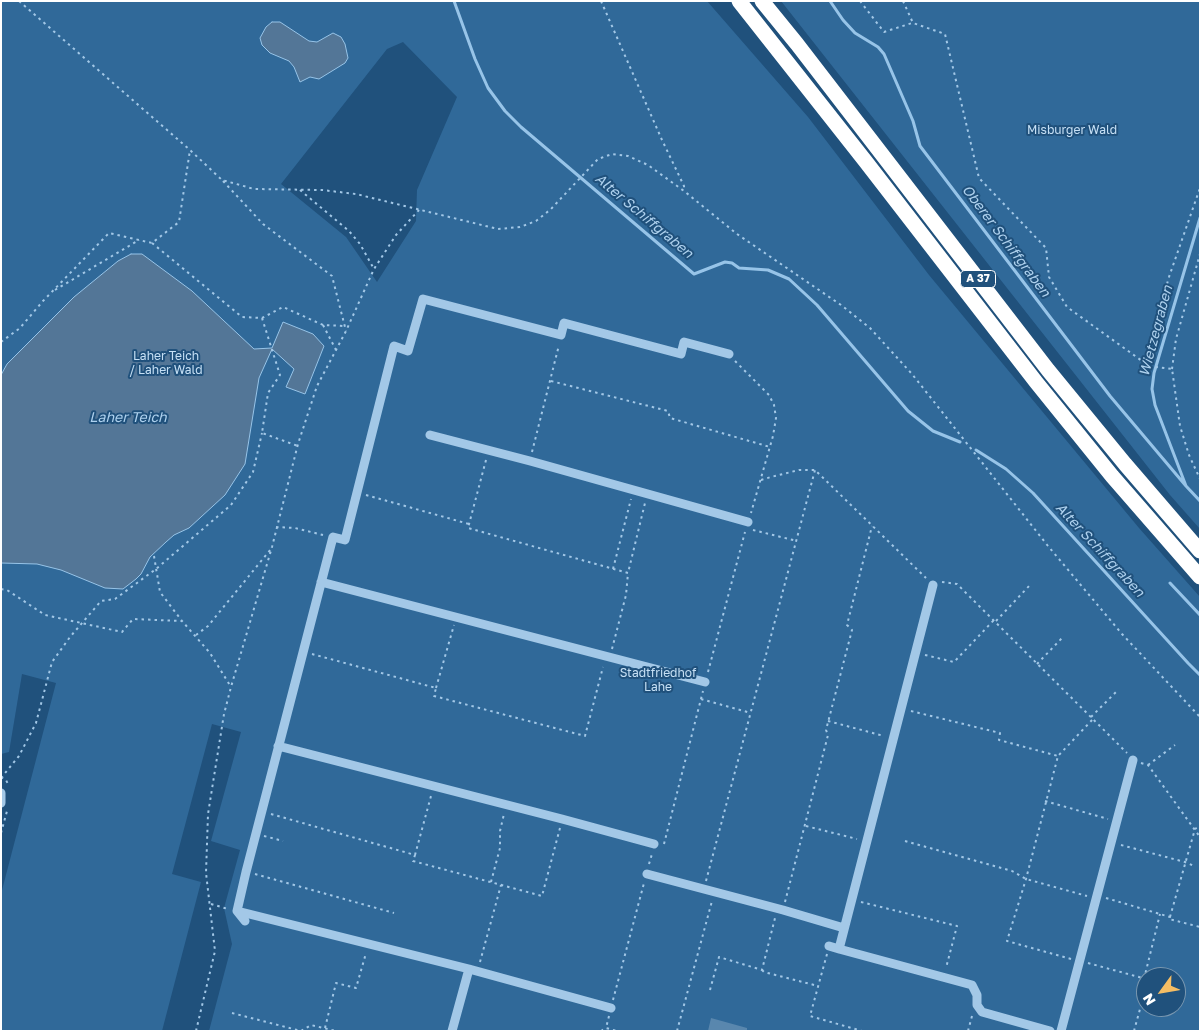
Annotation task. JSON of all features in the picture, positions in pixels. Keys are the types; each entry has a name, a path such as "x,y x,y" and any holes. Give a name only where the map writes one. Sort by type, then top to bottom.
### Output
{"highway":[{"name":"A 37","path":"739,1 1041,389 1112,476 1200,577"},
{"name":"A 37","path":"762,1 1048,370 1200,552"}],"street":[{"path":"237,911 255,834 333,537 345,540 394,346 408,351 423,299 561,336 564,323 681,354 684,342 728,354"},
{"path":"430,435 748,522"},
{"path":"321,582 705,682"},
{"path":"839,949 933,585"},
{"path":"278,746 654,844"},
{"path":"1061,1031 1133,760"},
{"path":"1,793 1,804"},
{"path":"646,874 844,928"},
{"path":"237,911 245,921"},
{"path":"237,911 611,1008"},
{"path":"829,946 972,985 977,995 977,1005 982,1012 1050,1031"},
{"path":"452,1031 473,971"}],"path":[{"path":"19,1 190,150 222,180 263,224 332,276 346,331"},
{"path":"601,1 684,186 684,190"},
{"path":"860,1 884,32 913,23 945,34 979,178 1046,248 1049,277 1067,307 1149,366 1172,369"},
{"path":"903,1 913,23"},
{"path":"152,243 179,222 190,150"},
{"path":"222,180 254,189 322,190 356,194 498,229 520,227 536,221 551,209 598,159 612,154 628,156 648,165 684,190 737,234 841,305 870,328 893,351 1054,554 1122,634 1200,717"},
{"path":"1149,366 1151,340 1169,277 1200,188"},
{"path":"300,190 349,231 360,244 374,270"},
{"path":"196,1031 215,950 206,873 208,814 230,686 272,547 298,446 316,386 346,331 374,270 396,235 419,210"},
{"path":"1,342 20,328 109,233 152,243 242,317 262,318 283,307 323,325 345,326"},
{"path":"51,293 139,240"},
{"path":"1200,254 1176,339 1172,369 1180,426 1189,455 1200,480"},
{"path":"1,778 19,756 39,717 52,662 70,637 83,624 100,601 115,599 156,569 231,505 252,472 262,433 268,393 280,375 262,318"},
{"path":"323,325 336,350"},
{"path":"530,461 561,336"},
{"path":"728,354 769,396 774,405 776,418 770,447 748,522"},
{"path":"551,381 668,411 670,418 770,447"},
{"path":"262,433 298,446"},
{"path":"488,450 468,528 628,573"},
{"path":"761,480 799,470 815,470 933,585 944,581 957,584 1133,760 1148,765 1200,837"},
{"path":"704,889 815,470"},
{"path":"613,569 633,490"},
{"path":"357,492 470,524"},
{"path":"456,616 434,696 585,736 626,595 628,573 647,493"},
{"path":"762,970 805,825 828,735 826,730 852,630 847,625 872,526"},
{"path":"276,527 295,528 333,537"},
{"path":"601,1031 606,1028 654,844 664,846 746,528 797,542"},
{"path":"196,635 208,626 272,547"},
{"path":"154,556 160,592 210,653 230,686"},
{"path":"916,653 954,662 1030,585"},
{"path":"1,589 7,590 45,615 122,632 133,619 182,621"},
{"path":"1037,664 1062,638"},
{"path":"302,651 436,688"},
{"path":"1117,691 1058,756 1026,878 1007,940 1136,977"},
{"path":"701,699 751,713"},
{"path":"901,708 1000,733 1000,740 1058,756"},
{"path":"828,722 893,738"},
{"path":"1148,765 1174,745"},
{"path":"1,771 5,774"},
{"path":"434,786 413,861 542,896 562,819"},
{"path":"1046,801 1116,821"},
{"path":"491,882 500,848 500,831 507,805"},
{"path":"261,812 415,855"},
{"path":"805,825 867,841"},
{"path":"1200,826 1195,830 1169,919 1200,928"},
{"path":"255,834 283,841"},
{"path":"905,842 1012,872 1089,897 1097,895 1170,916"},
{"path":"1111,843 1194,866"},
{"path":"246,872 394,912"},
{"path":"473,971 501,885"},
{"path":"677,1031 715,892"},
{"path":"851,899 957,926 944,977"},
{"path":"211,904 237,911"},
{"path":"1148,967 1160,914"},
{"path":"325,1028 336,983 356,988 368,944"},
{"path":"829,946 810,1016 862,1031"},
{"path":"710,990 719,957 764,972 818,986"},
{"path":"968,1031 977,1005"},
{"path":"232,1013 301,1031 311,1025 336,1031"},
{"path":"1134,1031 1138,1017"},
{"path":"606,1028 617,1031"}],"green space":[{"path":"1,1 707,1 808,117 929,275 1139,528 1200,597 1200,1031 209,1031 232,944 224,908 240,850 211,841 241,732 212,724 172,874 201,882 162,1031 1,1031 1,894 56,683 22,674 9,752 1,754","holes":["403,42 457,97 417,190 416,221 377,282 346,237 281,184 387,49"]},
{"name":"Misburger Wald","path":"781,1 1200,1 1200,529 1170,495"}],"water":[{"path":"272,22 280,22 309,41 317,42 333,33 341,37 345,44 348,58 345,63 319,79 310,77 300,82 294,67 289,61 270,53 262,45 260,38 266,27"},
{"name":"Laher Teich","path":"131,254 142,254 192,291 254,349 272,348 283,322 313,334 324,346 305,394 286,387 294,369 272,349 259,378 245,464 225,495 189,528 174,535 166,542 150,557 141,574 123,589 105,588 61,570 37,564 1,563 1,375 7,364 74,297 118,261"}],"building":[{"path":"711,1018 747,1028 747,1031 708,1031"}],"waterway":[{"name":"Alter Schiffgraben","path":"454,1 475,59 488,88 505,111 521,127 694,274 725,262 732,263 739,268 768,270 789,279 817,305 908,411 933,431 960,442"},
{"name":"Oberer Schiffgraben","path":"830,1 855,33 878,47 884,54 913,121 920,146 1110,396 1186,486"},
{"name":"Wietzegraben","path":"1200,218 1154,373 1152,389 1155,405 1186,486 1200,501"},
{"name":"Alter Schiffgraben","path":"976,450 1006,469 1033,493 1200,675"},
{"path":"1170,583 1200,615"}],"park label":[{"name":"Laher Teich / Laher Wald","path":"166,363"},
{"name":"Stadtfriedhof Lahe","path":"658,680"}]}
